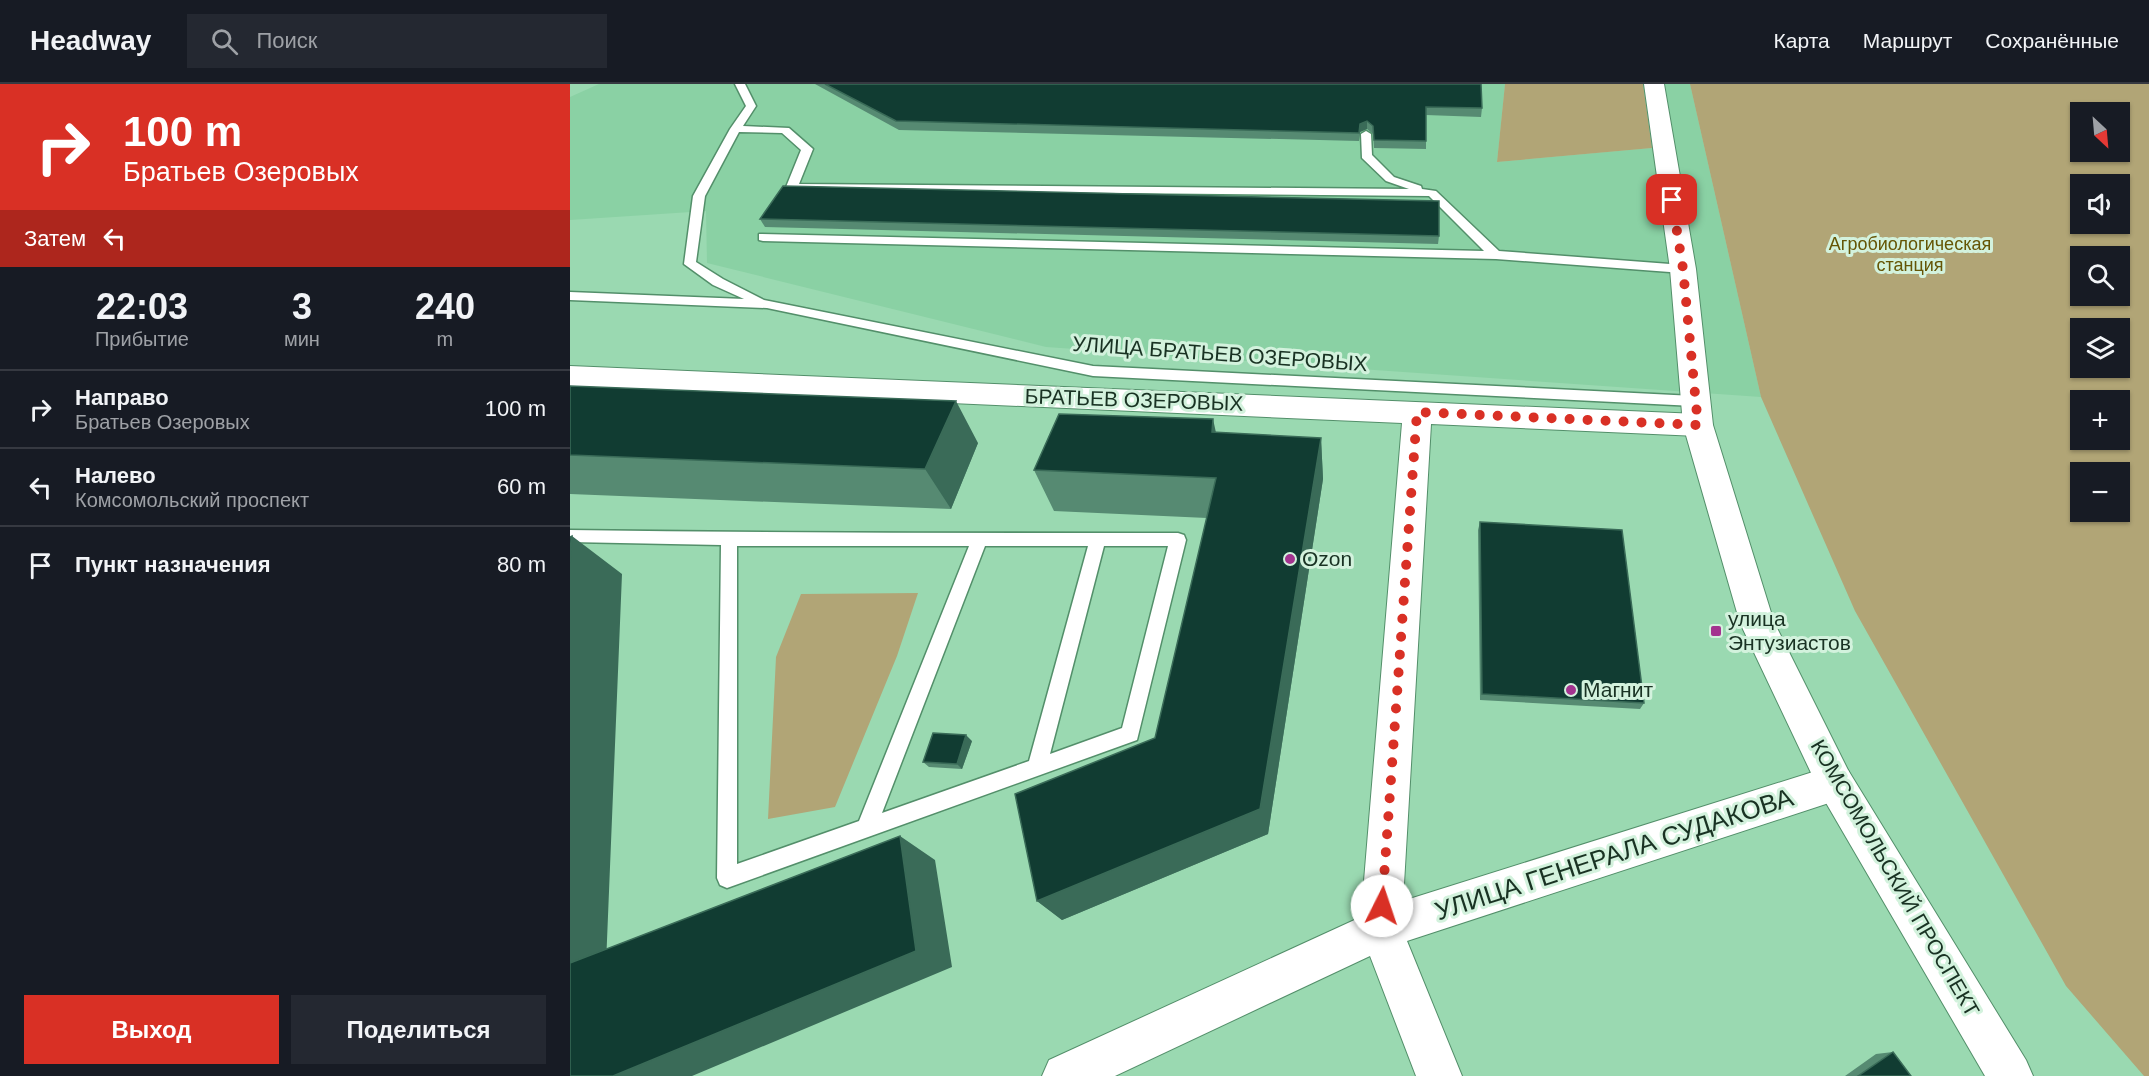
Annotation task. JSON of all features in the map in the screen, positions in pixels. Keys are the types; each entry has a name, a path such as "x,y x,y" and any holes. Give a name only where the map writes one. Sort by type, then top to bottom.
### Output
{"street":[{"name":"КОМСОМОЛЬСКИЙ ПРОСПЕКТ","path":"1654,84 1683,269 1696,413 1757,623 1835,783 2010,1076"},
{"name":"БРАТЬЕВ ОЗЕРОВЫХ","path":"570,375 1417,412 1696,413"},
{"path":"1417,412 1381,929 1439,1076"},
{"name":"УЛИЦА ГЕНЕРАЛА СУДАКОВА","path":"1065,1076 1381,929 1835,783"}],"lane":[{"path":"740,84 751,106 735,129 699,196 690,264 718,282 767,304"},
{"path":"735,129 785,130 807,149 792,187 1432,193"},
{"path":"1366,134 1366,156 1390,179 1432,193 1496,255"},
{"path":"764,237 1496,255 1683,269"},
{"name":"УЛИЦА БРАТЬЕВ ОЗЕРОВЫХ","path":"570,296 767,304 1093,371 1696,413"},
{"path":"570,536 729,539 1098,538 1178,540 1130,734 728,878 729,539"},
{"path":"1037,767 1098,538"},
{"path":"866,829 980,539"}],"shaded area":[{"path":"599,84 1505,84 1497,162 1652,148 1643,84 1690,84 1761,397 1046,347 707,263 706,211 570,220 570,97"}],"green space":[{"path":"1505,84 1643,84 1652,148 1497,162"},
{"name":"Агробиологическая станция","path":"1690,84 2149,84 2149,1076 2144,1076 2066,986 1855,611 1761,397"},
{"path":"918,593 897,656 835,807 768,819 776,657 801,594"}],"building":[{"path":"825,84 1481,84 1482,108 1426,107 1426,141 1374,140 1373,126 1367,121 1360,124 1359,133 896,121"},
{"path":"783,186 1439,201 1439,236 760,219"},
{"path":"570,386 956,401 925,469 570,455"},
{"path":"1059,414 1213,419 1212,432 1321,438 1260,809 1037,901 1015,794 1155,738 1216,478 1034,470"},
{"path":"1480,522 1622,530 1644,703 1482,694"},
{"path":"572,536 570,566 570,537"},
{"path":"933,733 966,735 957,764 923,762"},
{"path":"900,836 916,951 613,1076 570,1076 570,963"},
{"path":"1893,1052 1911,1076 1858,1076"}],"place":[{"name":"Ozon","path":"1290,559"},
{"name":"улица Энтузиастов","path":"1716,631"},
{"name":"Магнит","path":"1571,690"}],"route":[{"path":"1382,906 1417,412 1698,425 1683,269 1672,200"}]}
